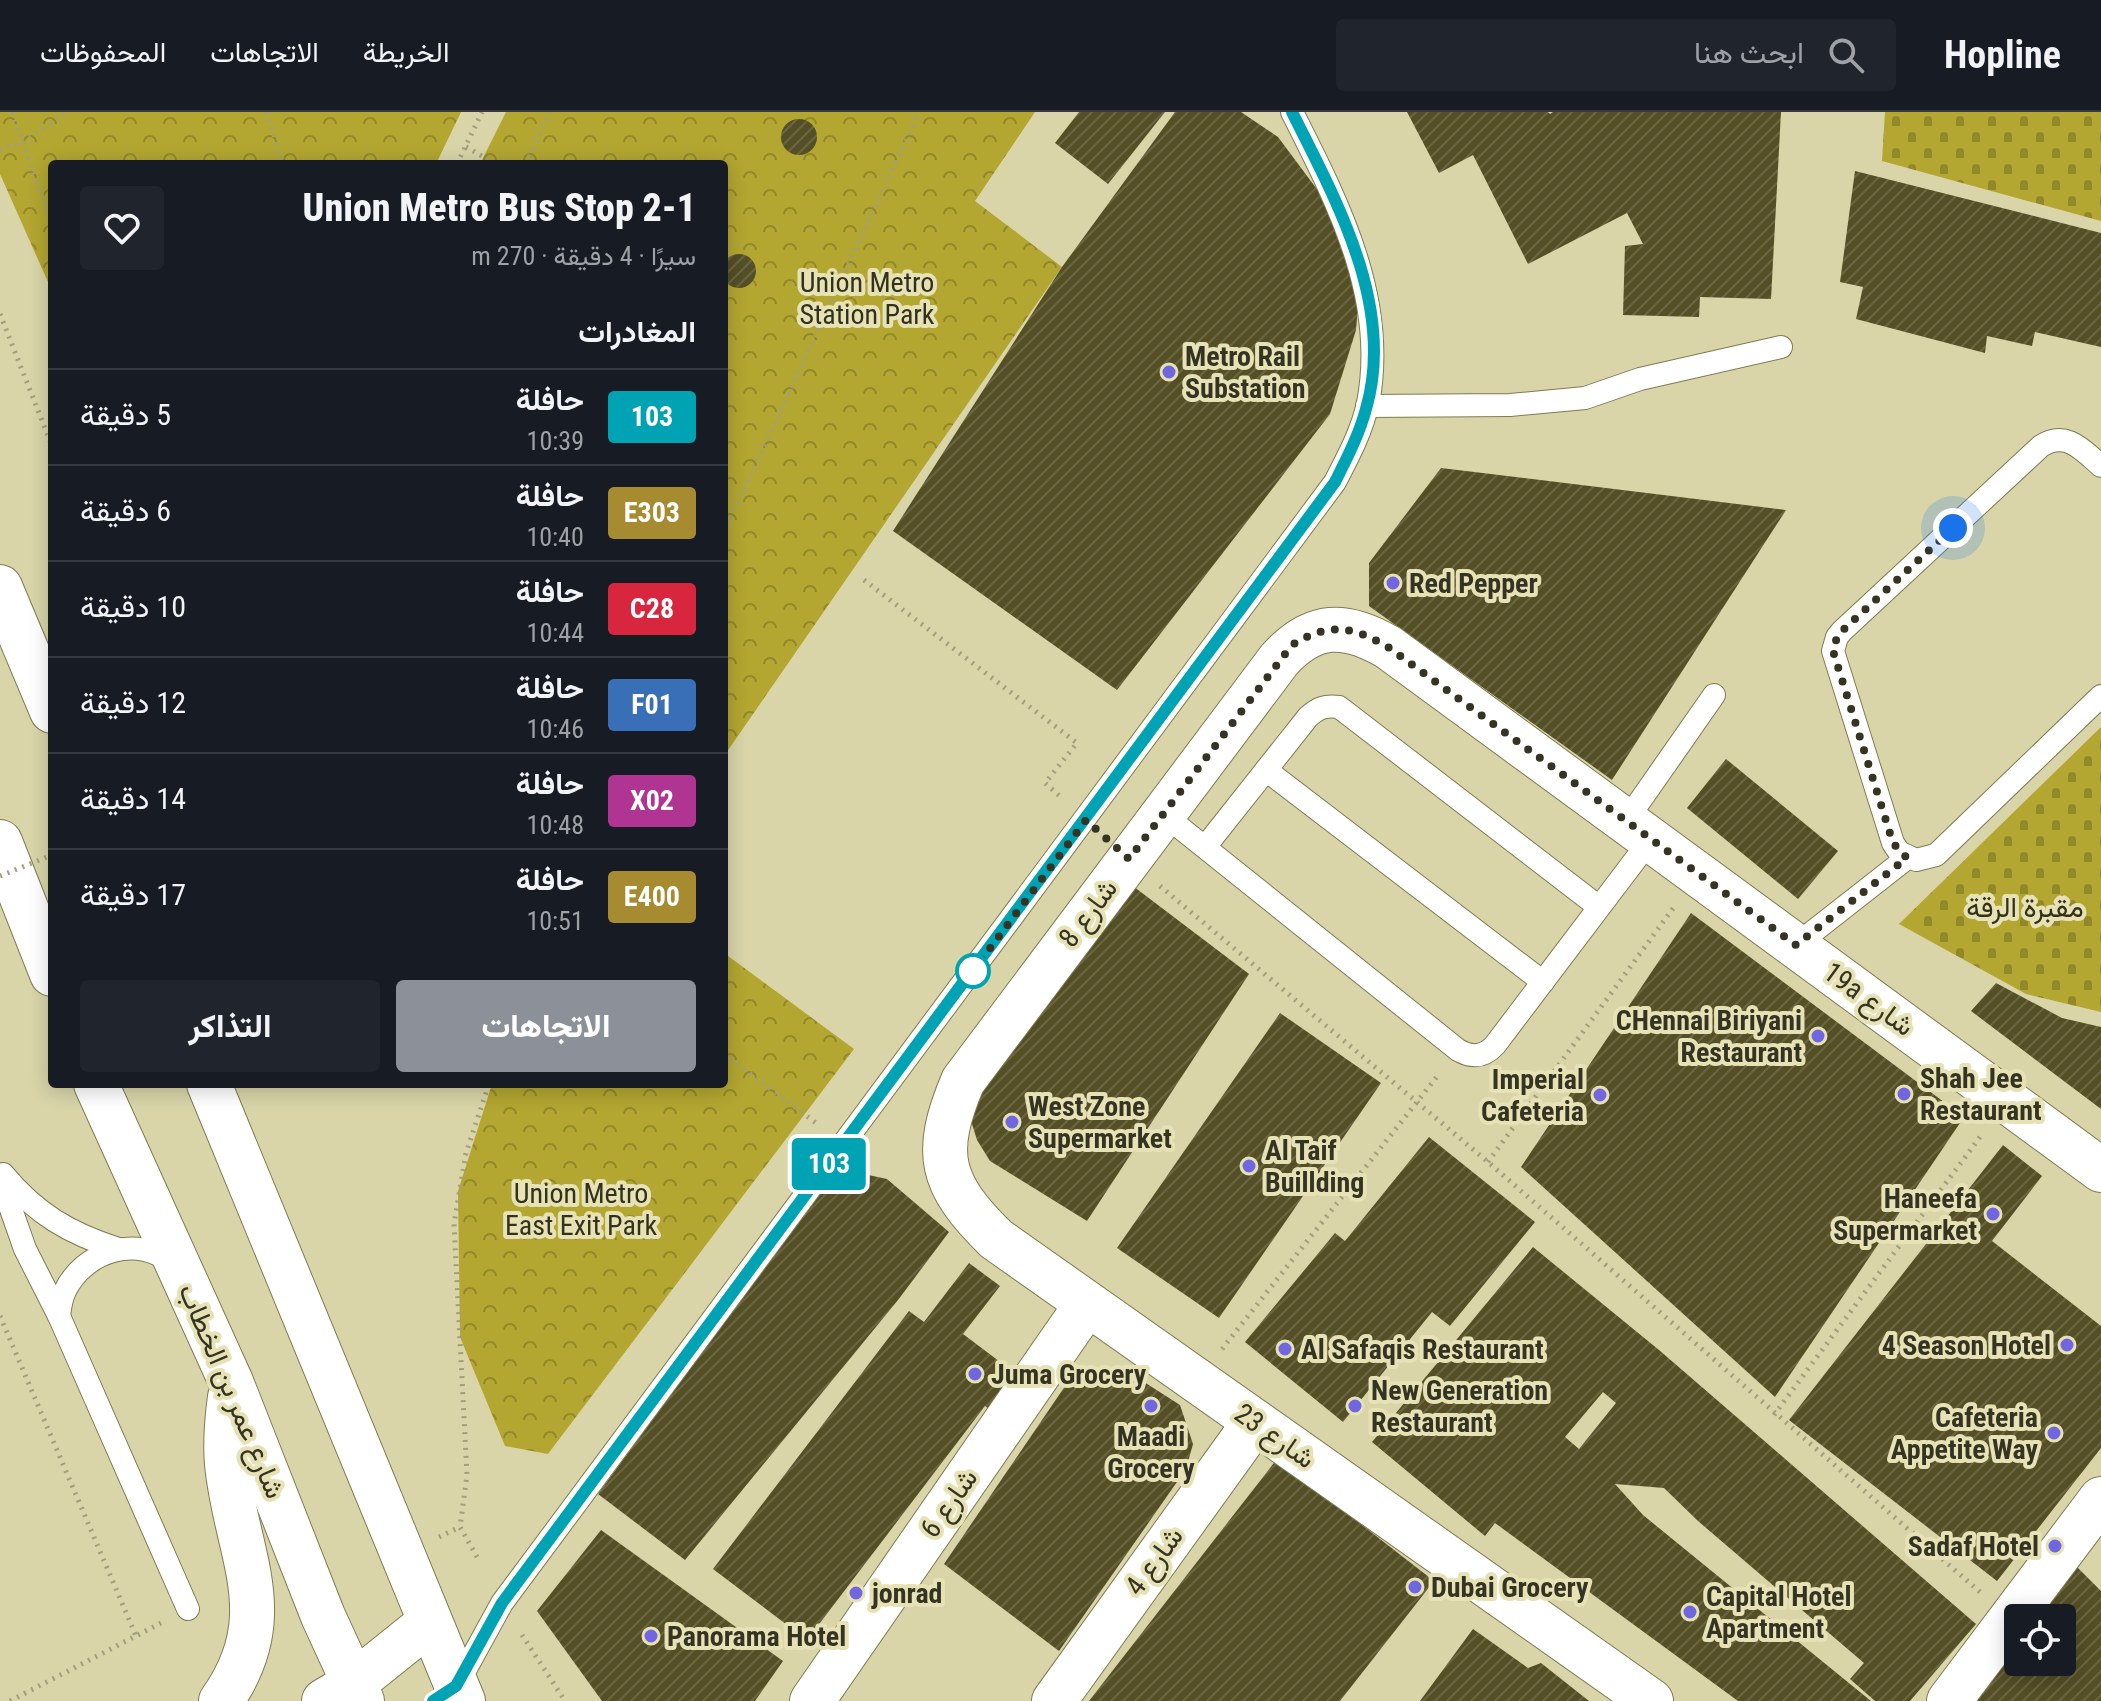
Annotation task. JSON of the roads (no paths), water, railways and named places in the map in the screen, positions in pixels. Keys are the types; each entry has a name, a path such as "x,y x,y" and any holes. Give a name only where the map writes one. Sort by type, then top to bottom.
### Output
{"street":[{"path":"0,587 48,701"},
{"name":"19a شارع","path":"1279,660 1292,645 1310,634 1330,629 1351,630 1370,636 1388,647 2101,1170"},
{"name":"شارع 8","path":"944,1137 951,1109 971,1069 1279,660"},
{"path":"4,872 48,966"},
{"name":"شارع عمر بن الخطاب","path":"98,1088 231,1382 323,1616 347,1695"},
{"path":"211,1088 290,1274 430,1622 451,1696"},
{"name":"شارع 23","path":"944,1137 948,1176 967,1211 996,1239 1651,1701"},
{"name":"شارع 6","path":"812,1701 1087,1304"},
{"path":"221,1701 232,1686 248,1649 254,1619 252,1587 227,1465 226,1423 231,1382"},
{"name":"شارع 4","path":"1054,1701 1255,1422"},
{"path":"1949,1701 2101,1499"},
{"path":"347,1695 430,1622"}],"lane":[{"path":"451,1696 502,1603 1335,482 1354,445 1367,406 1374,362 1372,318 1345,223 1292,112"},
{"path":"1367,406 1510,405 1585,398 1640,379 1781,347"},
{"path":"1907,858 1893,843 1833,658 1837,637 2049,441 2068,440 2101,466"},
{"path":"1163,814 1458,1050 1474,1056 1490,1051 1599,907 1714,695"},
{"path":"1796,945 1907,858 1927,859 1936,855 2101,696"},
{"path":"1205,847 1316,709 1339,707 1599,907"},
{"path":"1266,770 1543,982"},
{"path":"0,1170 19,1194 54,1222 81,1237 118,1249 142,1250 166,1258 184,1275"},
{"path":"0,1178 25,1249 59,1316 188,1609"},
{"path":"59,1316 63,1293 77,1272 95,1257 118,1249"}],"place":[{"name":"Metro Rail Substation","path":"1169,372"},
{"name":"Red Pepper","path":"1393,583"},
{"name":"CHennai Biriyani Restaurant","path":"1818,1036"},
{"name":"Shah Jee Restaurant","path":"1904,1094"},
{"name":"Imperial Cafeteria","path":"1600,1095"},
{"name":"West Zone Supermarket","path":"1012,1122"},
{"name":"Al Taif Buillding","path":"1249,1166"},
{"name":"Haneefa Supermarket","path":"1993,1214"},
{"name":"4 Season Hotel","path":"2067,1345"},
{"name":"Al Safaqis Restaurant","path":"1285,1349"},
{"name":"Juma Grocery","path":"975,1374"},
{"name":"Maadi Grocery","path":"1151,1406"},
{"name":"New Generation Restaurant","path":"1355,1406"},
{"name":"Cafeteria Appetite Way","path":"2054,1433"},
{"name":"Sadaf Hotel","path":"2055,1546"},
{"name":"Dubai Grocery","path":"1415,1587"},
{"name":"jonrad","path":"856,1593"},
{"name":"Capital Hotel Apartment","path":"1690,1612"},
{"name":"Panorama Hotel","path":"651,1636"}],"park label":[{"name":"Union Metro Station Park","path":"867,298"},
{"name":"مقبرة الرقة","path":"2025,907"},
{"name":"Union Metro East Exit Park","path":"581,1209"}]}
